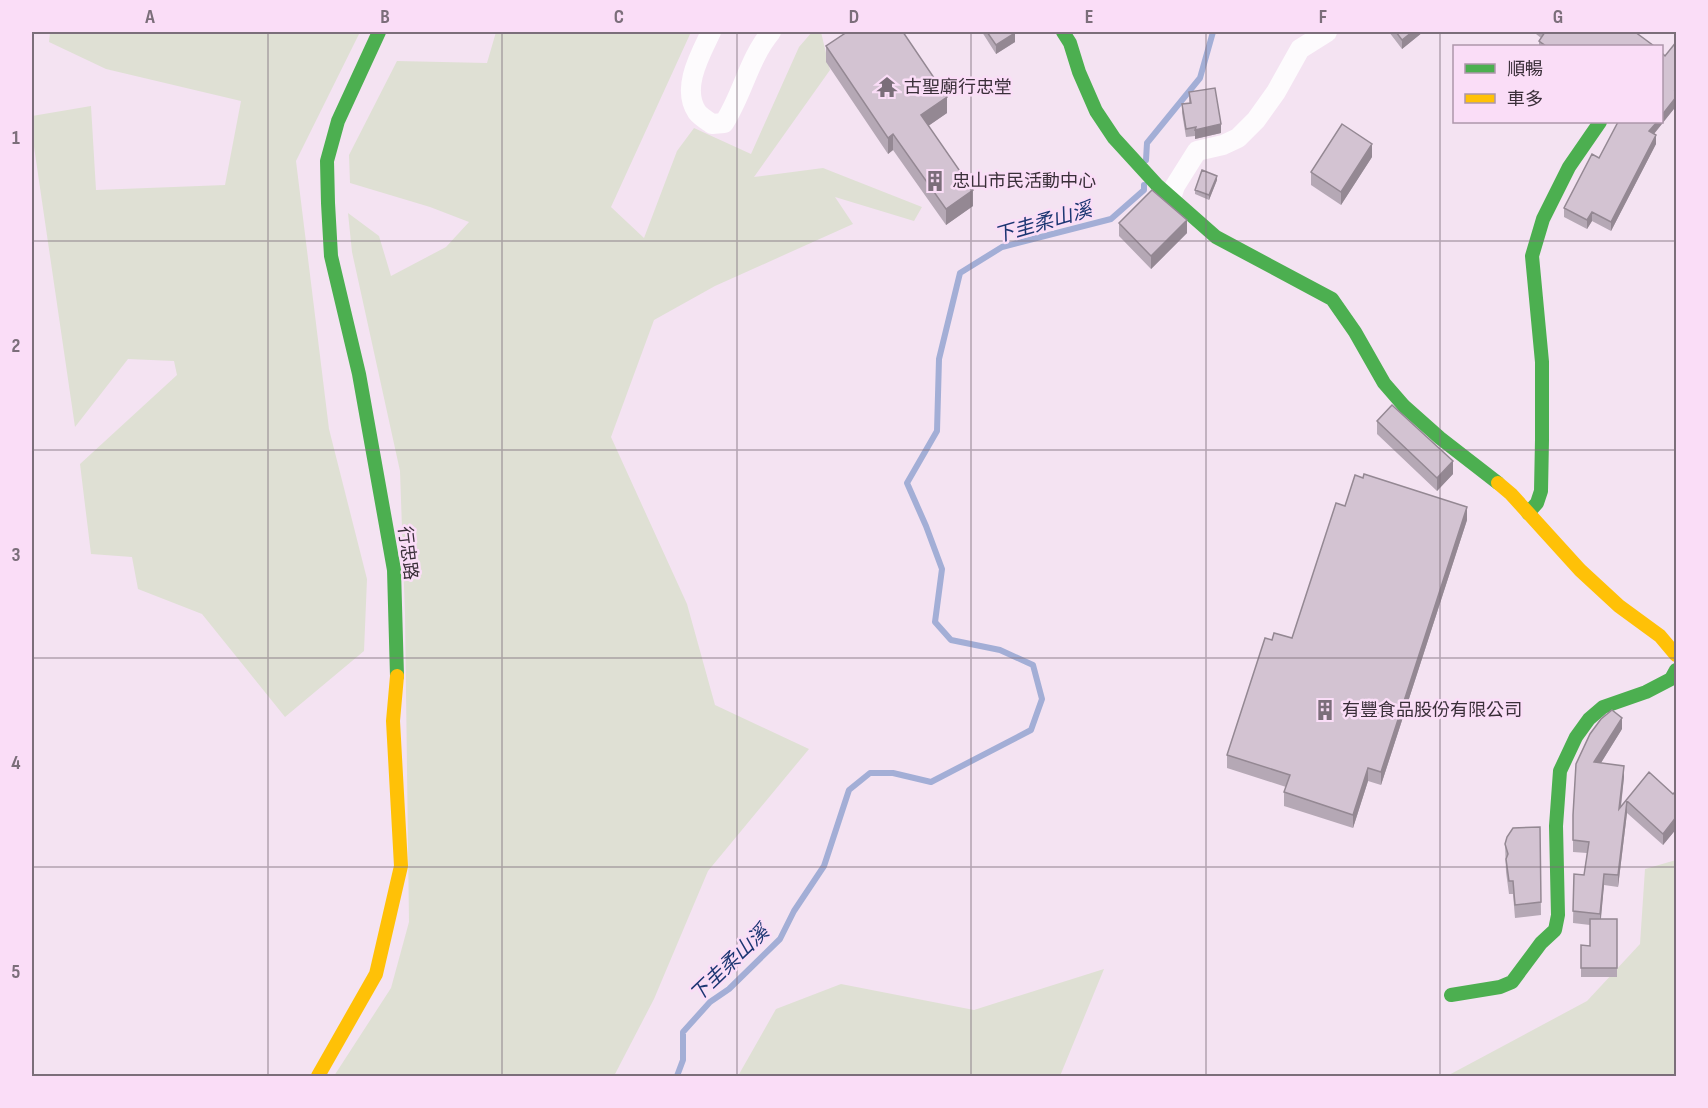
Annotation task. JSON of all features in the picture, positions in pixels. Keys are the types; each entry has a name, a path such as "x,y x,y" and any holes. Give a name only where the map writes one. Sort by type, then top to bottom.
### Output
{"street":[{"name":"行忠路","path":"318,1077 376,974 401,866 393,721 398,663 394,570 359,374 331,256 328,203 327,160 338,121 379,32"},
{"path":"711,32 693,74 691,96 698,113 712,124 724,123 760,44 771,32"},
{"path":"1063,32 1070,43 1079,72 1096,111 1114,138 1164,191 1216,237 1332,299 1355,332 1384,383 1404,406 1440,438 1511,494 1598,588 1660,636 1677,655"},
{"path":"1164,191 1175,186 1197,151 1223,145 1238,138 1256,120 1276,92 1300,49 1327,32"},
{"path":"1528,513 1537,504 1541,491 1542,440 1542,362 1533,256 1543,219 1569,167 1599,123"},
{"path":"1451,995 1500,987 1512,982 1555,930 1558,915 1556,826 1560,771 1576,737 1589,719 1603,707 1646,692 1671,679 1677,670"}],"shaded area":[{"path":"50,32 360,32 296,161 329,429 367,579 364,651 285,717 202,614 138,589 132,557 91,554 80,464 177,375 174,361 128,359 75,427 32,133 32,116 91,106 96,190 225,185 241,101 106,69 49,42"},
{"path":"496,32 691,32 611,207 644,238 677,151 694,128 751,154 799,47 812,32 821,32 830,70 754,177 823,168 922,207 914,221 835,197 853,224 715,286 654,320 611,437 687,604 715,705 809,749 708,871 654,999 614,1076 334,1076 391,988 409,922 405,615 400,471 352,252 348,213 379,236 391,276 446,247 469,222 430,207 350,183 349,155 397,61 487,63"},
{"path":"1676,860 1676,1076 1447,1076 1587,1001 1640,944 1645,869"},
{"path":"1104,969 1060,1076 738,1076 776,1009 841,984 974,1010"}],"building":[{"name":"古聖廟行忠堂","path":"847,32 903,32 947,97 921,115 973,190 946,209 893,134 888,138 826,46"},
{"path":"987,32 1014,32 1015,33 996,45"},
{"path":"1396,32 1412,32 1402,40"},
{"path":"1545,32 1635,32 1653,45 1545,45 1539,41"},
{"path":"1677,41 1677,88 1675,90 1677,96 1663,114 1663,54 1665,56"},
{"path":"1215,88 1221,124 1195,130 1196,127 1186,129 1182,104 1191,103 1189,92"},
{"path":"1617,123 1656,123 1649,131 1656,135 1611,222 1592,212 1587,220 1564,208 1592,154 1599,158"},
{"path":"1342,124 1372,144 1341,192 1311,172"},
{"path":"1202,170 1217,176 1209,195 1195,190"},
{"path":"1152,190 1187,220 1151,256 1119,223"},
{"path":"1392,405 1453,461 1437,478 1377,421"},
{"name":"有豐食品股份有限公司","path":"1364,474 1467,507 1381,772 1368,768 1353,815 1284,792 1290,775 1227,755 1265,638 1272,640 1274,633 1292,638 1336,503 1345,506 1355,475 1363,478"},
{"path":"1612,710 1622,718 1594,762 1624,766 1619,809 1649,772 1673,794 1677,790 1677,816 1663,834 1627,801 1618,875 1604,874 1600,914 1573,911 1574,874 1584,875 1589,842 1573,840 1576,764 1590,734 1601,719"},
{"path":"1540,827 1541,902 1515,905 1513,881 1509,881 1506,859 1507,837 1513,828"},
{"path":"1590,919 1617,919 1617,968 1581,968 1581,945 1590,946"}],"waterway":[{"name":"下圭柔山溪","path":"1146,160 1147,143 1200,78 1213,32"},
{"name":"下圭柔山溪","path":"677,1076 683,1060 683,1032 710,1002 729,989 780,939 794,911 824,866 849,790 870,773 893,773 931,782 1031,730 1042,699 1033,665 1000,650 951,640 935,622 942,569 907,483 937,431 939,359 960,273 1002,247 1111,219 1144,190 1144,185"}],"traffic: fast":[{"path":"379,32 338,121 327,161 328,203 331,256 359,374 394,570 397,676"},
{"path":"1063,32 1070,43 1079,72 1096,111 1114,138 1157,185 1216,237 1332,299 1355,332 1384,383 1404,406 1440,438 1498,483"},
{"path":"1528,513 1537,503 1541,491 1542,440 1542,362 1532,256 1543,219 1569,167 1599,123"},
{"path":"1451,995 1500,987 1512,982 1541,943 1555,930 1558,915 1556,826 1560,771 1576,737 1589,719 1603,707 1646,692 1671,679 1676,670"}],"traffic: slow":[{"path":"1498,483 1511,494 1580,570 1619,606 1660,636 1676,655"},
{"path":"318,1076 376,974 401,866 393,721 397,676"}],"place":[{"name":"古聖廟行忠堂","path":"887,87"},
{"name":"忠山市民活動中心","path":"935,181"},
{"name":"有豐食品股份有限公司","path":"1325,710"}]}
